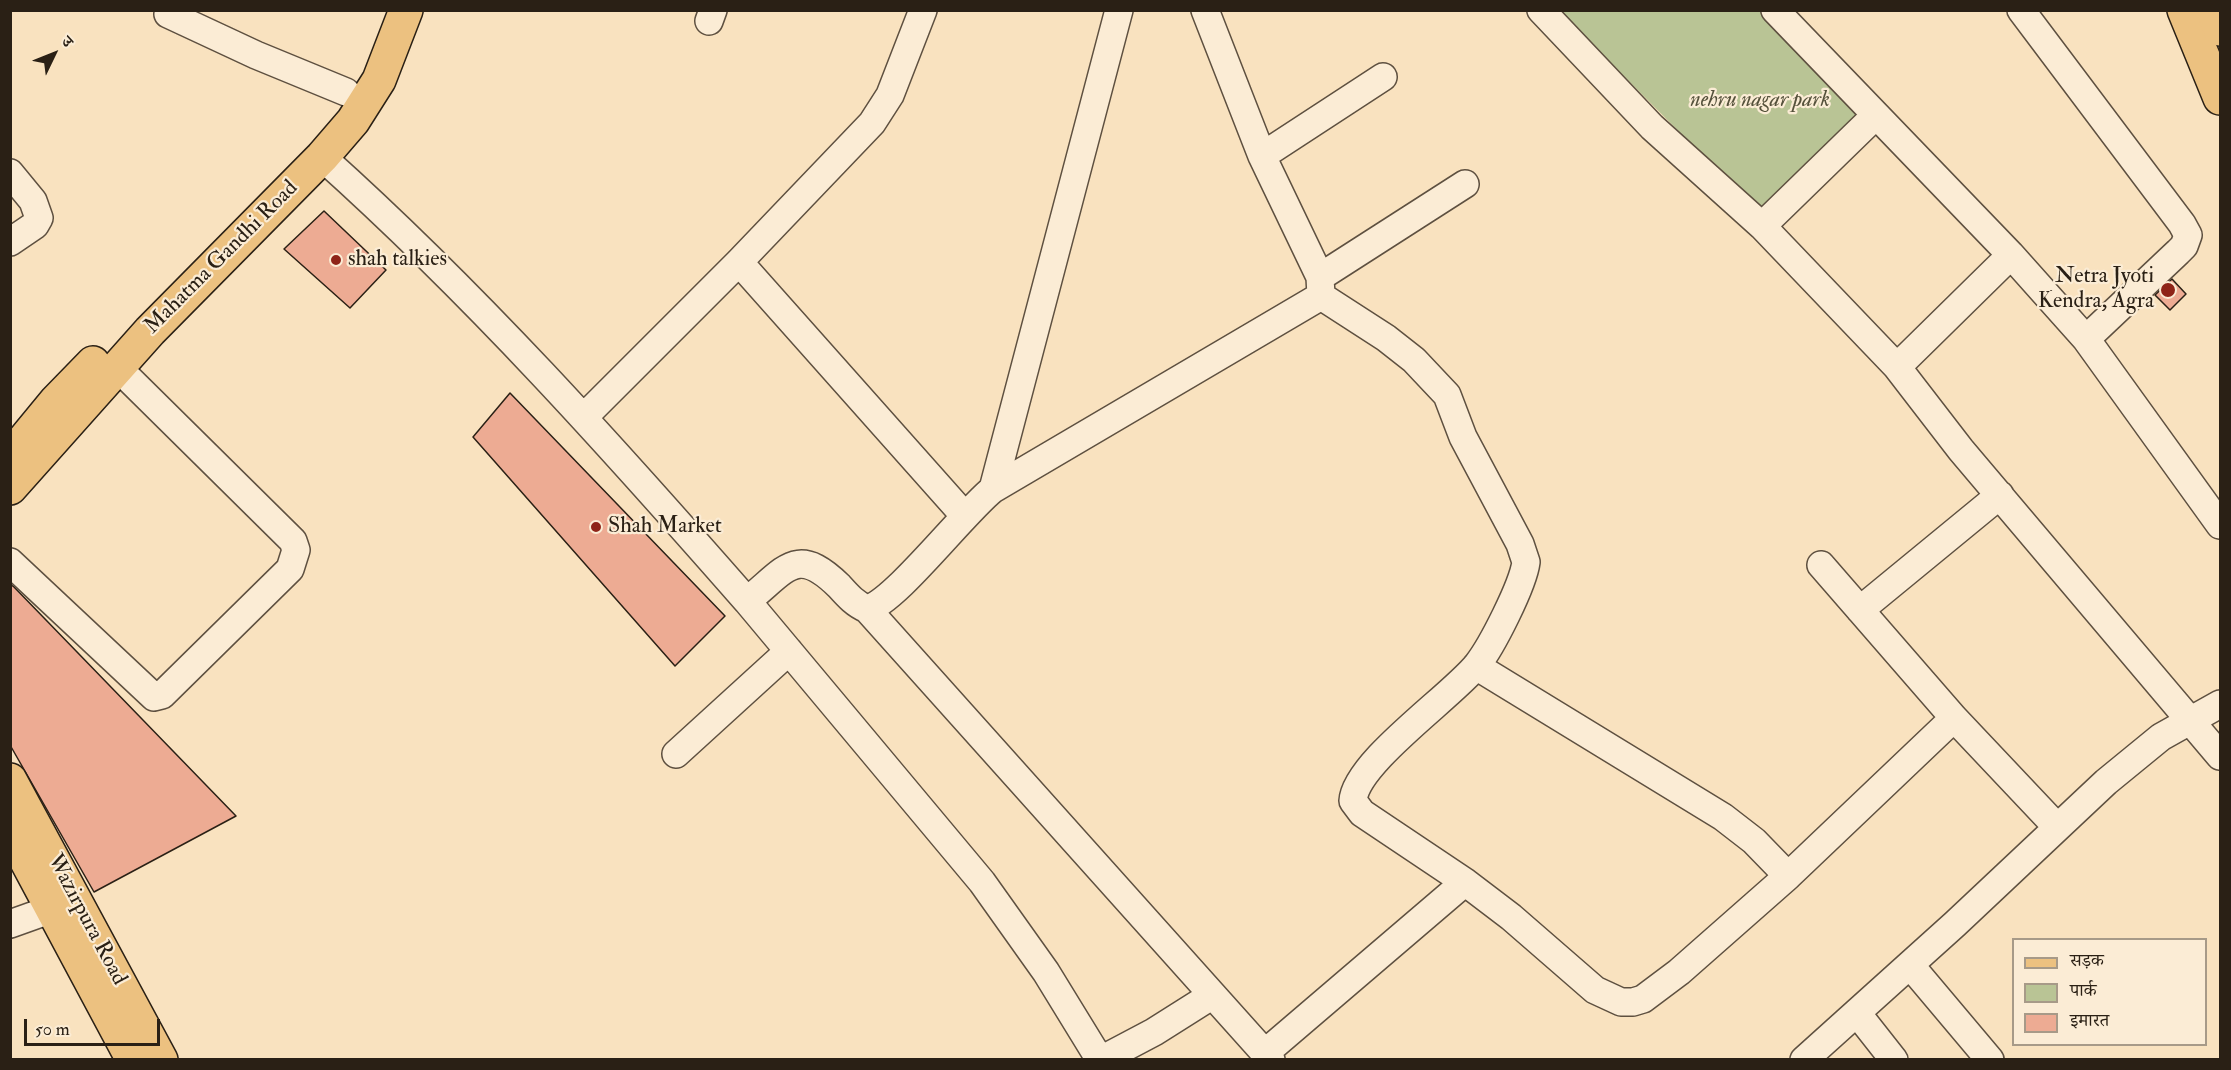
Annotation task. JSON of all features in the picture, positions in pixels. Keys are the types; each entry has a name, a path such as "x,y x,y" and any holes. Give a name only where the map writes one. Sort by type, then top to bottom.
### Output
{"main road":[{"name":"Mahatma Gandhi Road","path":"10,456 63,394 308,143 346,92 366,54 382,10"},
{"name":"Mahatma Gandhi Road","path":"10,488 117,367 322,157 353,121 379,80 406,10"},
{"path":"2184,10 2220,98"},
{"path":"2213,10 2220,29"},
{"name":"Wazirpura Road","path":"10,780 161,1059"},
{"name":"Wazirpura Road","path":"10,830 133,1059"}],"street":[{"path":"584,417 861,136 883,108 923,10"},
{"path":"993,489 1119,10"},
{"path":"1205,10 1262,156 1320,287 1414,360 1447,395 1463,437 1525,554 1525,567 1498,630 1476,666 1382,754 1355,789 1353,801 1362,813 1465,882 1511,917 1595,990 1621,1002 1633,1002 1643,999 1679,972 1788,876 1954,718"},
{"path":"1541,10 1652,127 1762,226 1897,367 2000,495 2220,756"},
{"path":"1775,10 2011,255 2086,339 2220,525"},
{"path":"2020,10 2182,224 2187,235 2184,246 2086,339"},
{"path":"168,14 256,55 346,92"},
{"path":"1262,156 1383,77"},
{"path":"1762,226 1876,115"},
{"path":"322,157 387,216 474,302 584,417 747,601 1008,916 1101,1059 1154,1032 1211,996"},
{"path":"10,173 33,201 39,218 35,225 10,242"},
{"path":"867,609 889,596 964,515 993,489 1320,287 1465,184"},
{"path":"1897,367 2011,255"},
{"path":"739,262 964,515"},
{"path":"10,562 154,697 162,695 290,569 296,550 293,541 117,367"},
{"path":"1860,610 2000,495"},
{"path":"747,601 795,564 809,564 822,571 857,605 867,609 1211,996 1268,1056 1465,882"},
{"path":"1821,565 1954,718 2056,826"},
{"path":"676,754 789,651"},
{"path":"1476,666 1723,817 1754,841 1788,876"},
{"path":"1804,1059 1910,965 2056,826 2161,737 2220,704"},
{"path":"10,924 51,909"},
{"path":"1910,965 1990,1059"},
{"path":"1857,1013 1894,1059"}],"green space":[{"name":"nehru nagar park","path":"1559,11 1784,11 1877,103 1759,212"}],"building":[{"name":"shah talkies","path":"324,211 386,270 350,308 284,249"},
{"path":"2172,279 2186,294 2170,310 2155,295"},
{"name":"Shah Market","path":"510,393 725,616 675,666 473,437"},
{"path":"10,584 236,816 94,892 10,745"}],"place":[{"name":"shah talkies","path":"336,260"},
{"name":"Netra Jyoti Kendra, Agra","path":"2168,290"},
{"name":"Shah Market","path":"596,527"}]}
